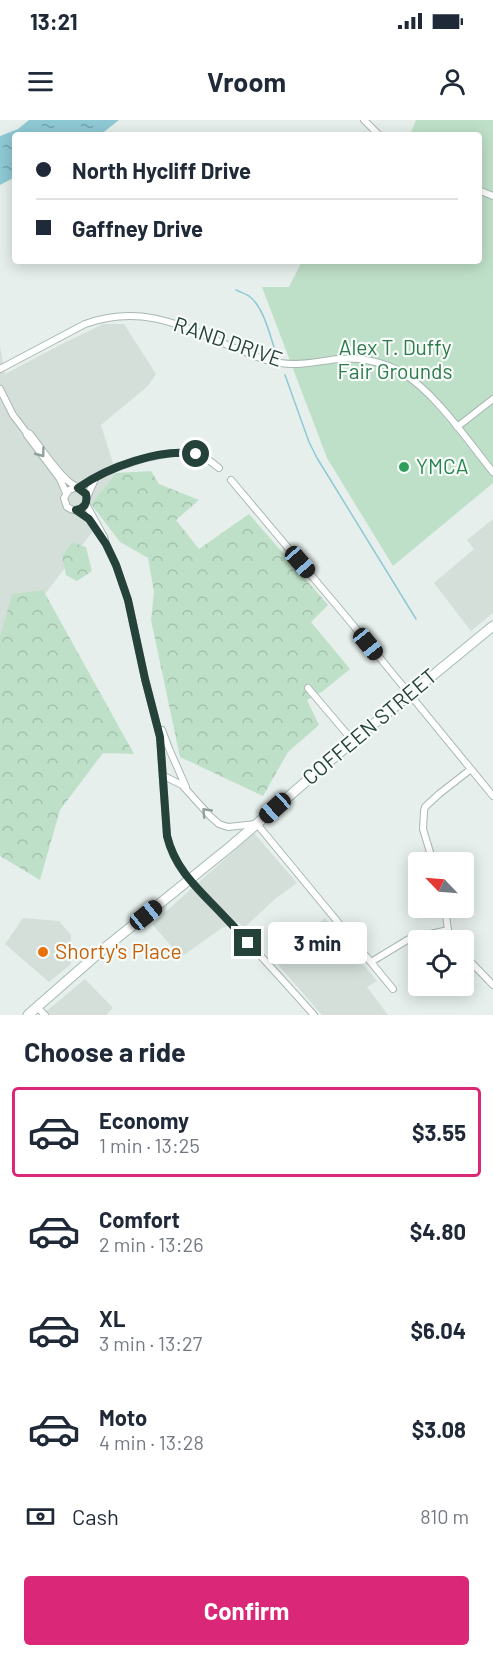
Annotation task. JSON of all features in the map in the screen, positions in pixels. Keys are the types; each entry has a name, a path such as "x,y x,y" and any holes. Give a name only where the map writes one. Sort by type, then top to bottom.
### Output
{"main road":[{"name":"COFFEEN STREET","path":"28,1015 101,951 493,626"}],"street":[{"path":"364,120 376,132"},
{"name":"RAND DRIVE","path":"0,369 85,324 122,315 159,318 262,359 280,363 302,364 350,359 372,361 392,368 415,381 425,390 493,472"},
{"path":"0,389 27,435 60,478 66,493"},
{"path":"457,427 493,399"},
{"path":"26,432 67,481 84,492 106,544"},
{"path":"191,795 156,716 145,679 128,600 116,565 106,544 89,519 76,510 70,509 64,498 69,490 77,488 112,468 163,454 177,452 196,454 219,468"},
{"path":"76,510 81,509 86,501 96,477"},
{"path":"231,480 493,796"},
{"path":"308,688 353,741"},
{"path":"156,716 164,776 167,836 177,863 189,880 315,1015"},
{"path":"430,852 422,824 425,807 471,769"},
{"path":"164,776 182,785 219,824 228,827 257,824 393,989"},
{"path":"446,918 448,930"},
{"path":"371,962 408,940"},
{"path":"474,965 493,985"},
{"path":"37,1007 45,1015"}],"shaded area":[{"path":"103,324 124,324 156,374 148,386 101,425 116,473 91,504 93,531 39,602 0,644 0,345 5,374"},
{"path":"493,519 493,613 471,631 434,583 474,549 467,540"},
{"path":"254,833 297,883 275,899 244,928 238,922 222,928 181,957 152,924"},
{"path":"23,918 59,921 71,935 71,964 49,982 5,944"},
{"path":"325,918 377,981 367,987 388,1015 322,1015 274,960"},
{"path":"85,979 113,1008 106,1015 42,1015"}],"green space":[{"name":"Alex T. Duffy Fair Grounds","path":"416,120 493,120 493,483 393,566 327,458 262,287 289,287 300,264 482,264 482,132 411,132"},
{"path":"151,471 159,484 199,500 176,520 199,549 249,514 328,605 311,622 350,669 323,691 307,700 319,725 288,752 263,796 180,757 151,620 154,592 148,558 120,542 91,504 116,473"},
{"path":"72,542 86,547 92,571 77,581 66,575 62,556"},
{"path":"43,590 134,754 103,753 60,810 40,880 0,856 0,637 12,594"}],"water":[{"path":"29,120 119,120 104,132 12,132 12,179 0,185 0,136 18,129"}],"waterway":[{"path":"236,290 249,296 259,307 276,353"},
{"path":"285,375 317,458 416,619"}],"place":[{"name":"YMCA","path":"404,467"},
{"name":"Shorty's Place","path":"43,952"}],"route":[{"path":"196,454 184,452 163,454 110,470 78,488 86,494 87,501 84,507 76,510 89,519 106,544 123,582 128,600 160,737 167,836 170,849 189,880 248,943"}]}
